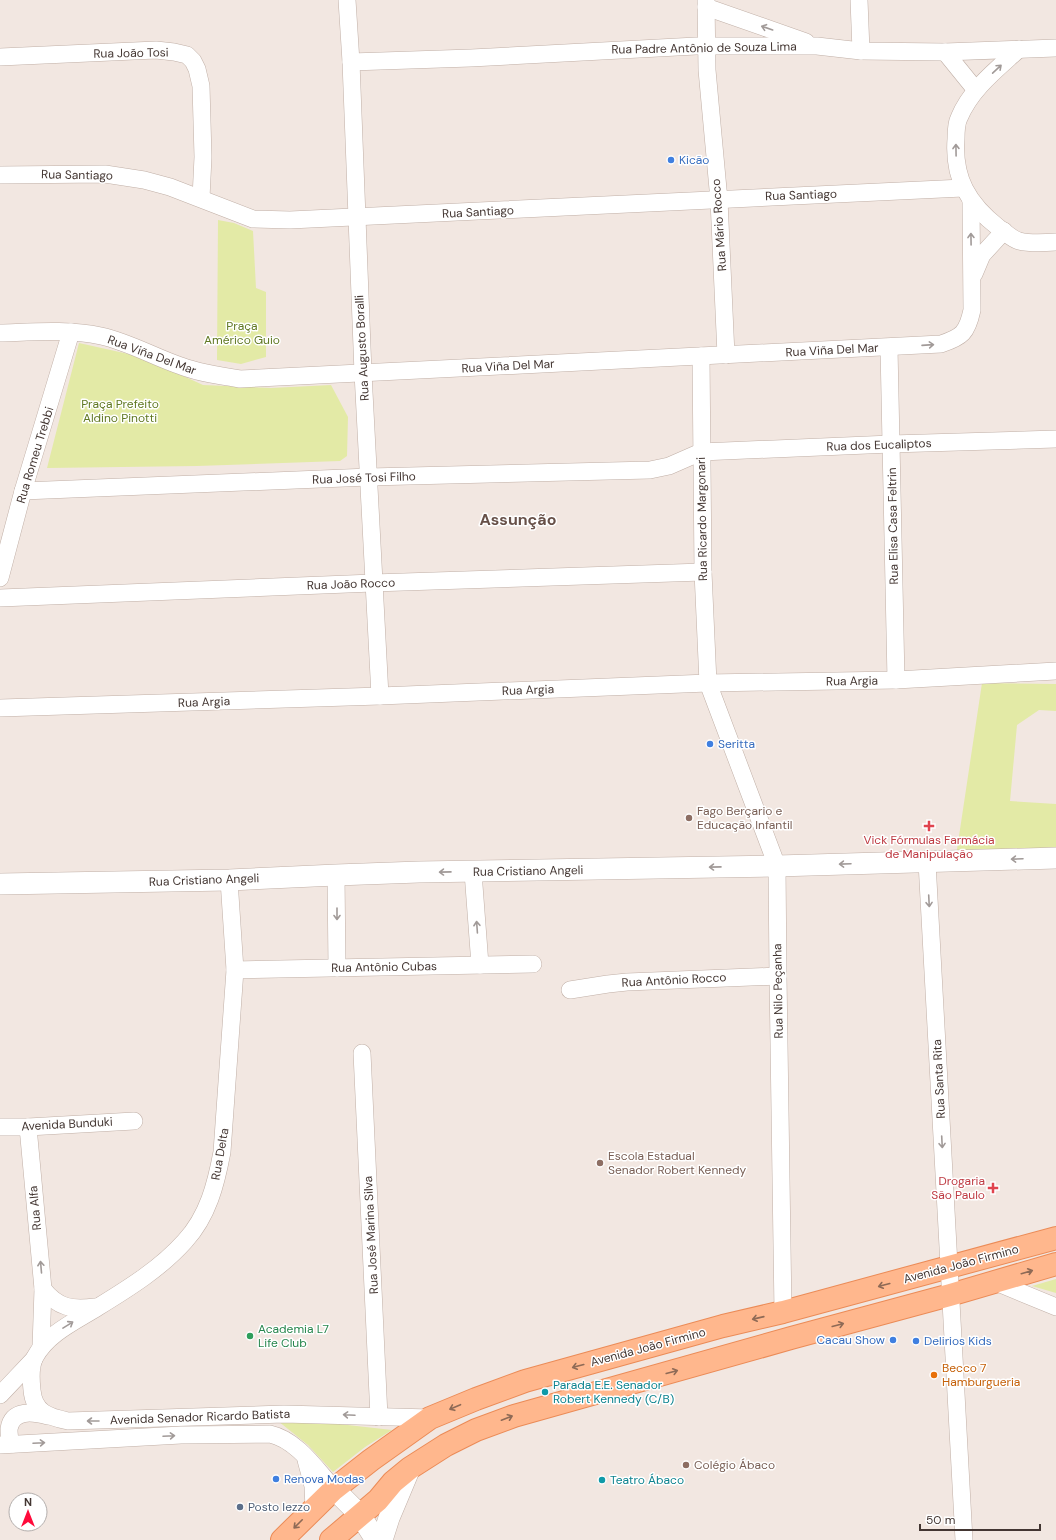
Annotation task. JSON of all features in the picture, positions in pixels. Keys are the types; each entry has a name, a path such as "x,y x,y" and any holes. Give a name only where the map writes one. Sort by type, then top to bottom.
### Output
{"main road":[{"name":"Avenida João Firmino","path":"282,1540 334,1489 430,1418 525,1380 723,1326 783,1312 949,1268 1056,1238"},
{"name":"Avenida João Firmino","path":"331,1540 378,1500 393,1482 410,1468 446,1445 476,1430 514,1416 950,1295 1056,1264"}],"street":[{"name":"Rua Augusto Boralli","path":"347,0 351,62 363,373 380,696"},
{"path":"859,0 861,51"},
{"path":"706,3 817,46"},
{"name":"Rua Mário Rocco","path":"706,3 708,70 719,200 726,355"},
{"name":"Rua Padre Antônio de Souza Lima","path":"351,62 707,46 817,46 861,51 945,52 1056,48"},
{"path":"1019,49 976,89 958,119 955,150 958,174 967,194 986,218 1004,231 1018,240 1036,243 1056,242"},
{"name":"Rua João Tosi","path":"0,57 156,50 187,55 193,61 197,69 201,86 203,157 201,198"},
{"path":"945,52 976,89"},
{"name":"Rua Santiago","path":"0,175 105,174 144,180 201,198 253,219 290,220 719,200 741,197 967,194"},
{"name":"Rua Viña Del Mar","path":"0,333 71,332 100,336 119,341 179,366 201,372 240,379 889,348 940,344 954,340 964,333 969,324 972,310 972,278 967,194"},
{"name":"Rua Viña Del Mar","path":"972,278 982,255 1004,231"},
{"name":"Rua Romeu Trebbi","path":"0,578 23,491 71,332"},
{"name":"Rua Elisa Casa Feltrin","path":"889,348 896,680"},
{"name":"Rua Ricardo Margonari","path":"701,356 703,572 708,683"},
{"name":"Rua dos Eucaliptos","path":"701,452 1056,439"},
{"name":"Rua José Tosi Filho","path":"23,491 369,477 650,470 669,466 701,452"},
{"name":"Rua João Rocco","path":"0,598 703,572"},
{"name":"Rua Argia","path":"0,708 380,696 708,683 896,680 1056,671"},
{"name":"Rua Nilo Peçanha","path":"708,683 777,866 783,1312"},
{"name":"Rua Cristiano Angeli","path":"0,884 230,880 336,875 777,866 1056,858"},
{"name":"Rua Santa Rita","path":"927,862 964,1540"},
{"path":"473,872 480,966"},
{"path":"336,875 337,968"},
{"name":"Rua Delta","path":"0,1395 37,1353 60,1330 99,1307 170,1258 187,1239 200,1220 210,1200 219,1170 225,1123 235,970 230,880"},
{"name":"Rua Antônio Cubas","path":"235,970 533,964"},
{"name":"Rua Antônio Rocco","path":"570,990 627,982 778,976"},
{"name":"Rua José Marina Silva","path":"362,1053 379,1417"},
{"name":"Avenida Bunduki","path":"0,1127 28,1127 134,1120"},
{"name":"Rua Alfa","path":"28,1127 43,1289 37,1353"},
{"path":"993,1282 1056,1307"},
{"path":"43,1289 52,1300 63,1306 84,1309 99,1307"},
{"path":"37,1353 31,1383 32,1394 40,1411 48,1416"},
{"name":"Avenida Senador Ricardo Batista","path":"7,1444 11,1441 9,1431 11,1424 20,1414 26,1413 68,1421 284,1414 430,1418"},
{"name":"Avenida Senador Ricardo Batista","path":"7,1444 181,1435 264,1433 282,1437 298,1449 334,1489"},
{"path":"306,1458 313,1486 314,1509"},
{"path":"382,1540 389,1518 410,1468"},
{"path":"334,1489 360,1515 376,1540"}],"green space":[{"name":"Praça Américo Guio","path":"218,220 234,223 253,231 256,288 266,292 266,357 241,364 217,360"},
{"name":"Praça Prefeito Aldino Pinotti","path":"79,343 142,357 203,385 271,388 331,385 348,417 347,456 340,461 197,466 47,468"},
{"path":"982,683 1056,684 1056,711 1039,710 1017,725 1010,801 1056,804 1056,850 956,856"},
{"path":"1056,1279 1056,1293 1032,1286"},
{"path":"278,1421 339,1424 392,1430 365,1447 333,1472 308,1445"}],"place":[{"name":"Kicão","path":"671,160"},
{"name":"Seritta","path":"710,744"},
{"name":"Fago Berçario e Educação Infantil","path":"689,818"},
{"name":"Vick Fórmulas Farmácia de Manipulação","path":"929,826"},
{"name":"Escola Estadual Senador Robert Kennedy","path":"600,1163"},
{"name":"Drogaria São Paulo","path":"993,1188"},
{"name":"Academia L7 Life Club","path":"250,1336"},
{"name":"Cacau Show","path":"893,1340"},
{"name":"Delirios Kids","path":"916,1341"},
{"name":"Becco 7 Hamburgueria","path":"934,1375"},
{"name":"Parada E.E. Senador Robert Kennedy (C/B)","path":"545,1392"},
{"name":"Colégio Ábaco","path":"686,1465"},
{"name":"Renova Modas","path":"276,1479"},
{"name":"Teatro Ábaco","path":"602,1480"},
{"name":"Posto Iezzo","path":"240,1507"}],"district":[{"name":"Assunção","path":"518,519"}]}
